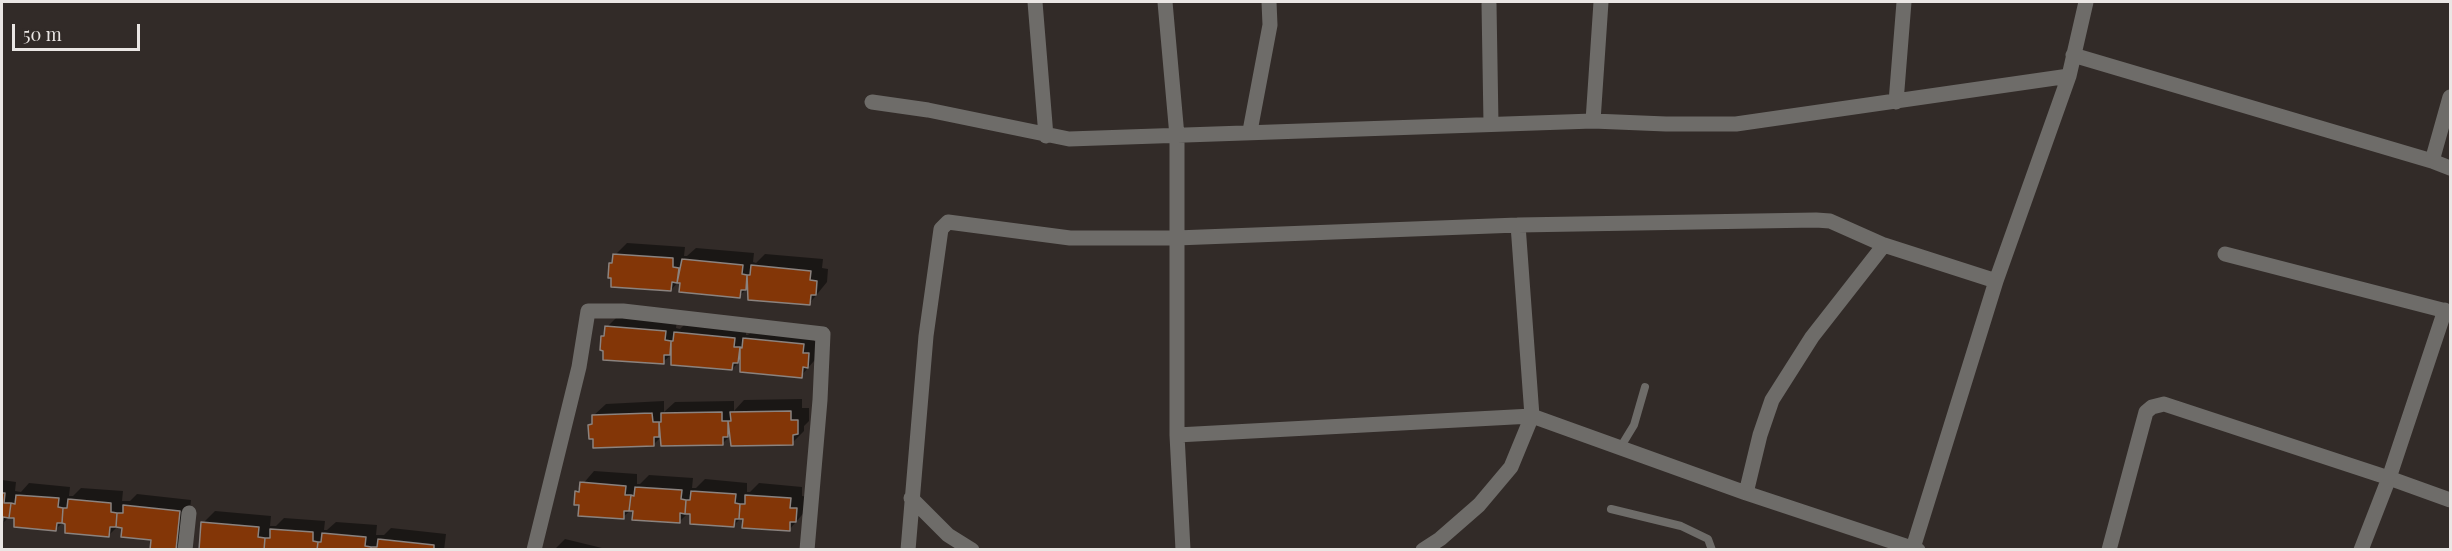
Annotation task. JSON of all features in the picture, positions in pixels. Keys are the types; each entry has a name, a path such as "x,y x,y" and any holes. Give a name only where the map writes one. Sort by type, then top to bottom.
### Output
{"street":[{"path":"1035,2 1046,136"},
{"path":"1165,2 1177,136 1178,435 1183,549"},
{"path":"1250,131 1265,57 1269,2"},
{"path":"1593,121 1601,2"},
{"path":"1896,102 1904,2"},
{"path":"1178,435 1532,416 1746,493 1916,549 1996,281 2068,76 2086,2"},
{"path":"1489,4 1491,124"},
{"path":"2073,56 2451,168"},
{"path":"872,102 928,110 1069,139 1593,121 1736,124 2068,76"},
{"path":"2432,161 2451,97"},
{"path":"908,549 926,336 941,229 943,225 953,222 1070,238 1176,238 1518,225 1816,220 1830,221 1884,245 1996,281"},
{"path":"1423,549 1440,539 1479,506 1511,467 1532,416 1518,225"},
{"path":"1746,493 1760,435 1772,400 1812,337 1884,245"},
{"path":"2225,254 2448,311 2389,478 2361,549"},
{"path":"534,549 579,367 588,311 623,311 823,334 807,549"},
{"path":"2109,549 2146,412 2152,407 2164,404 2451,500"},
{"path":"911,498 948,534 972,549"},
{"path":"185,549 189,513"}],"lane":[{"path":"1620,448 1634,425 1645,387"},
{"path":"1611,509 1681,526 1708,539 1712,549"}],"building":[{"path":"613,254 673,258 673,267 679,268 677,283 672,282 671,291 611,287 611,278 608,278 609,263 612,263"},
{"path":"682,259 743,265 742,274 747,275 746,290 741,290 740,298 679,292 680,283 677,283"},
{"path":"751,265 811,271 810,280 817,281 816,295 811,295 810,305 748,300 747,275 750,275"},
{"path":"605,326 666,331 665,340 671,341 670,355 664,355 664,364 603,360 603,351 600,350 601,336 604,336"},
{"path":"674,332 735,338 734,347 740,347 738,363 733,363 732,370 671,365 671,341 673,341"},
{"path":"743,338 804,344 803,353 809,353 808,368 803,367 802,378 740,372 740,347 742,348"},
{"path":"791,411 791,420 798,420 798,434 793,435 793,445 731,446 728,421 731,421 730,412"},
{"path":"722,412 722,421 728,421 728,437 723,437 723,445 661,446 659,422 661,422 661,413"},
{"path":"652,413 653,422 659,422 659,437 654,437 654,446 593,448 593,439 589,439 588,425 592,424 592,415"},
{"path":"580,482 626,486 625,495 631,495 629,511 624,511 624,519 578,516 579,505 574,505 575,491 579,492"},
{"path":"635,487 682,490 681,499 686,500 685,514 680,513 680,523 632,520 633,511 629,511 631,495 634,496"},
{"path":"691,491 736,494 735,503 740,504 739,519 735,519 734,527 690,524 690,514 685,514 686,500 690,500"},
{"path":"2,493 5,493 4,503 11,503 9,518 3,517 2,526"},
{"path":"16,495 59,498 58,507 63,508 62,523 57,523 56,531 14,527 14,518 9,518 11,503 15,504"},
{"path":"745,495 791,498 790,508 797,508 796,522 790,522 790,531 742,528 743,519 739,519 740,504 745,504"},
{"path":"68,499 111,503 111,512 117,513 116,527 110,527 109,537 65,533 65,524 62,523 63,508 67,508"},
{"path":"123,505 180,511 176,550 150,550 151,540 121,537 122,528 116,527 117,513 123,513"},
{"path":"201,522 259,527 258,537 265,538 264,550 199,550"},
{"path":"270,529 313,532 313,541 318,542 317,550 264,550 265,538 270,538"},
{"path":"322,533 366,537 365,546 371,547 371,550 317,550"},
{"path":"378,539 434,545 434,550 371,550 371,547 377,547"}]}
